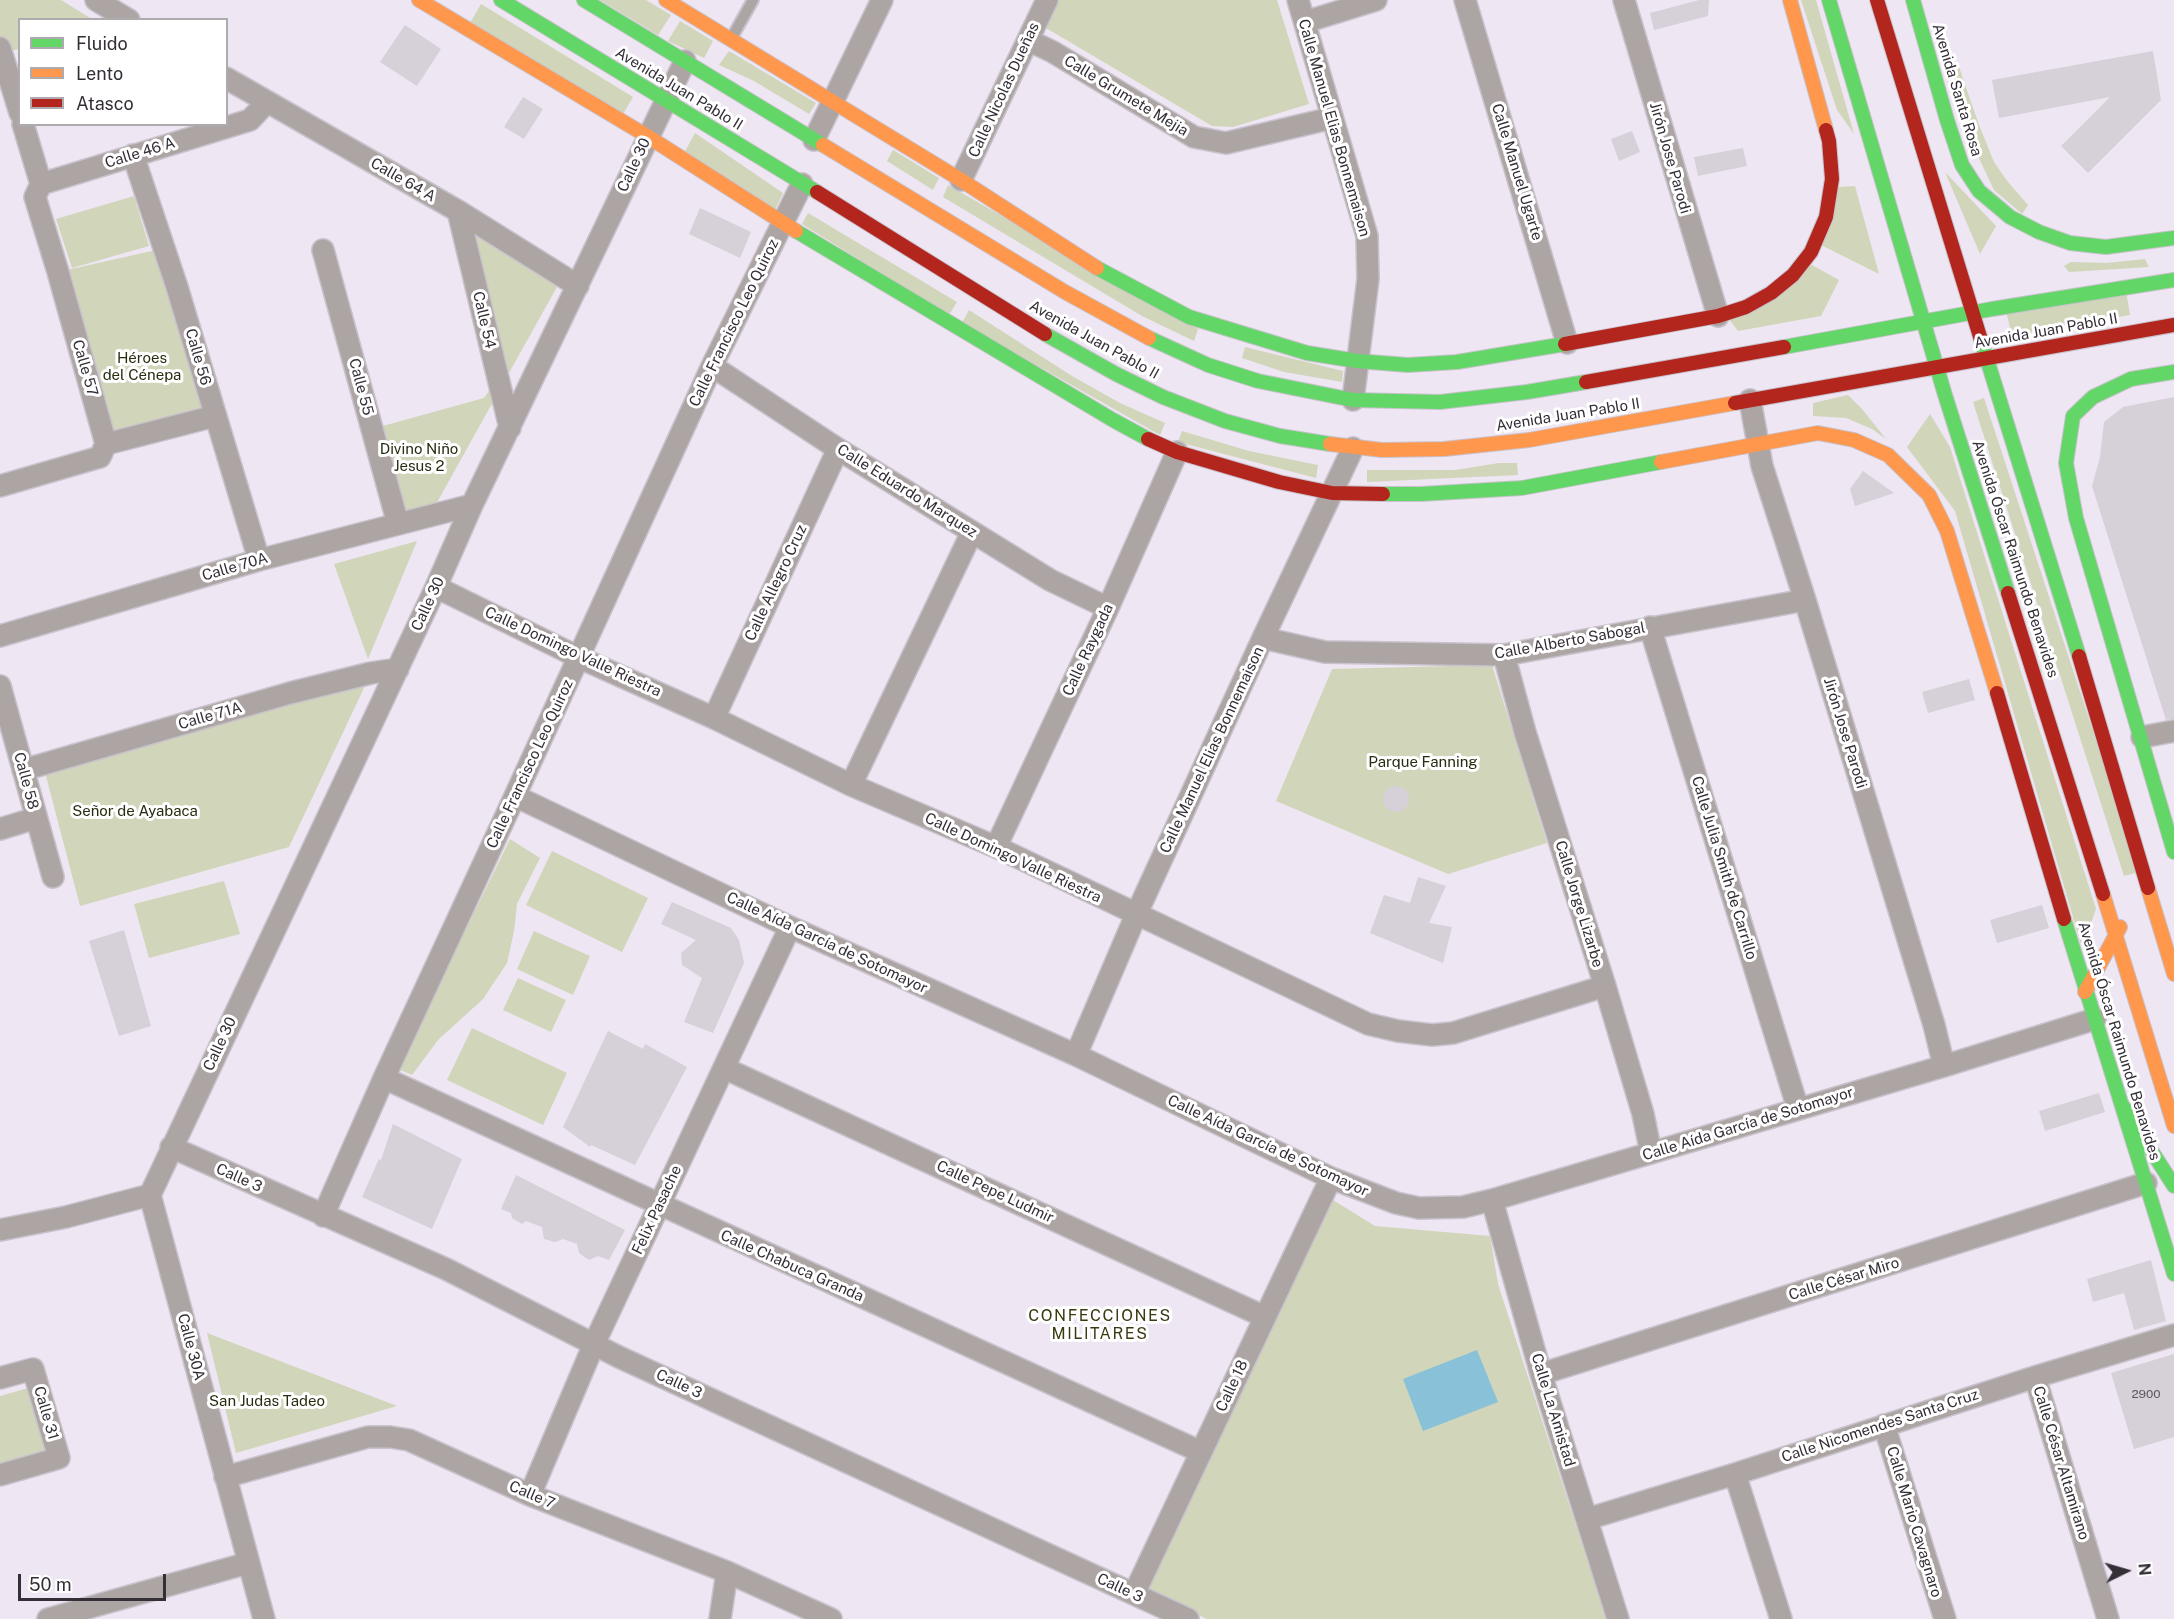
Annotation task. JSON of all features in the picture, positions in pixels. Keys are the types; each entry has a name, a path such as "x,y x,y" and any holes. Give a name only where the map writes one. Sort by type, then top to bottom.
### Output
{"main road":[{"path":"419,0 647,136 783,223 1113,420 1177,452 1279,482 1332,493 1421,494 1522,488 1757,444"},
{"name":"Avenida Juan Pablo II","path":"501,0 666,99 1042,332 1116,374 1163,397 1225,421 1280,436 1353,448 1444,449 1529,440 1652,412 1750,400 2174,325"},
{"name":"Avenida Juan Pablo II","path":"584,0 814,140 1062,296 1208,365 1258,381 1353,400 1440,402 1527,392 1973,312 2171,284"},
{"path":"666,0 962,180 1095,267 1189,317 1307,353 1357,362 1408,365 1457,362 1718,316 1746,307 1771,293 1793,275 1811,252 1826,217 1832,179 1829,141 1790,0"},
{"name":"Avenida Óscar Raimundo Benavides","path":"1829,0 1924,322 2174,1126"},
{"name":"Avenida Óscar Raimundo Benavides","path":"1877,0 2041,530 2174,974"},
{"name":"Avenida Santa Rosa","path":"1913,0 1962,165 1979,191 2010,217 2039,232 2070,243 2106,247 2174,238"},
{"path":"1042,332 1051,317"},
{"path":"2174,372 2131,380 2093,397 2073,416 2066,463 2076,518 2174,852"},
{"path":"1643,373 1647,389"},
{"name":"Avenida Óscar Raimundo Benavides","path":"1757,444 1818,433 1854,440 1888,455 1929,495 1947,531 2021,770 2085,992 2174,1274"},
{"path":"2136,896 2143,885 2143,873"},
{"path":"2101,886 2108,896 2120,901"},
{"path":"2085,992 2115,936 2135,916 2154,921 2160,928"},
{"path":"2122,1106 2174,1186"}],"street":[{"path":"96,0 126,18"},
{"path":"814,140 834,103 882,0"},
{"name":"Calle Nicolas Dueñas","path":"962,180 1047,0"},
{"name":"Calle Manuel Elias Bonnemaison","path":"1298,0 1366,237 1368,279 1353,400"},
{"path":"1305,22 1376,0"},
{"name":"Calle Manuel Ugarte","path":"1465,0 1567,344"},
{"name":"Jirón Jose Parodi","path":"1624,0 1718,316"},
{"name":"Calle Grumete Mejia","path":"1028,40 1053,52 1194,137 1226,143 1332,118"},
{"path":"0,48 18,106"},
{"name":"Calle 30","path":"171,1148 398,669 472,505 578,286 647,136 685,61"},
{"name":"Calle 64 A","path":"228,79 458,211 578,286"},
{"name":"Calle 46 A","path":"41,184 250,120 267,102"},
{"name":"Calle 57","path":"24,126 41,184 35,197 106,444"},
{"name":"Calle 56","path":"133,155 177,287 259,560"},
{"name":"Calle Francisco Leo Quiroz","path":"323,1216 384,1078 712,366 802,184"},
{"name":"Calle 54","path":"458,211 510,428"},
{"name":"Calle 55","path":"323,250 398,524"},
{"name":"Calle Eduardo Marquez","path":"712,366 838,449 1050,580 1108,608"},
{"name":"Jirón Jose Parodi","path":"1750,400 1757,444 1944,1066"},
{"path":"0,486 100,457 106,444 215,416"},
{"name":"Calle Manuel Elias Bonnemaison","path":"1076,1055 1136,915 1353,448"},
{"name":"Calle Allegro Cruz","path":"714,718 838,449"},
{"name":"Calle Raygada","path":"996,847 1108,608 1177,452"},
{"name":"Calle 70A","path":"0,636 259,560 472,505"},
{"path":"851,785 972,532"},
{"name":"Calle Domingo Valle Riestra","path":"436,587 578,657 714,718 851,785 996,847 1368,1024 1398,1031 1432,1035 1453,1033 1605,986"},
{"name":"Calle Alberto Sabogal","path":"1263,638 1325,652 1504,655 1805,600"},
{"name":"Calle Julia Smith de Carrillo","path":"1650,627 1798,1109"},
{"name":"Calle Jorge Lizarbe","path":"1504,655 1525,732 1643,1114 1651,1153"},
{"name":"Calle 71A","path":"23,770 290,693 371,673 398,669"},
{"name":"Calle 58","path":"0,686 52,877"},
{"path":"2142,737 2174,731"},
{"name":"Calle Aída García de Sotomayor","path":"515,796 790,927 1076,1055 1330,1178 1396,1203 1419,1208 1462,1206 1492,1200 2095,1019"},
{"path":"0,828 36,818"},
{"name":"Felix Pasache","path":"530,1495 594,1344 790,927"},
{"name":"Calle Pepe Ludmir","path":"724,1068 1265,1317"},
{"name":"Calle Chabuca Granda","path":"384,1078 1201,1452"},
{"path":"0,1230 66,1217 150,1195 171,1148"},
{"name":"Calle 3","path":"171,1148 446,1269 594,1344 1188,1619"},
{"name":"Calle 18","path":"1134,1594 1330,1178"},
{"name":"Calle César Miro","path":"1541,1374 2146,1183"},
{"name":"Calle 30A","path":"150,1195 264,1619"},
{"name":"Calle La Amistad","path":"1492,1200 1541,1374 1618,1619"},
{"name":"Calle Nicomendes Santa Cruz","path":"1587,1519 2174,1335"},
{"name":"Calle 31","path":"0,1378 33,1369 59,1458 0,1475"},
{"name":"Calle César Altamirano","path":"2035,1377 2108,1619"},
{"name":"Calle Mario Cavagnaro","path":"1884,1425 1945,1619"},
{"name":"Calle 7","path":"225,1477 368,1437 409,1440 530,1495 727,1572 831,1619"},
{"path":"1735,1474 1781,1619"},
{"path":"48,1619 248,1563"},
{"path":"720,1619 727,1572"}],"lane":[{"path":"731,40 753,0"}],"green space":[{"path":"0,0 61,0 90,18 18,18 18,49 4,52 0,39"},
{"path":"600,0 646,0 671,15 658,35"},
{"path":"1058,0 1277,0 1309,104 1233,127 1212,126 1046,28"},
{"path":"1801,0 1816,0 1854,134 1837,110"},
{"path":"481,4 633,97 622,116 470,23"},
{"path":"680,21 713,41 704,58 668,41"},
{"path":"729,51 816,103 809,114 754,81 719,65"},
{"path":"1958,64 1994,162 2028,205 2022,214 1994,190 1968,135 1946,65"},
{"path":"695,133 783,193 775,210 684,153"},
{"path":"893,150 939,178 933,190 887,161"},
{"path":"1945,172 1996,226 1980,254"},
{"path":"948,185 1198,329 1194,341 1142,316 943,197"},
{"path":"1855,186 1879,274 1815,242 1838,187"},
{"path":"134,196 149,246 72,268 56,219"},
{"path":"808,213 957,302 949,315 802,224"},
{"name":"Divino Niño Jesus 2","path":"463,230 563,276 430,515 394,514 372,429 484,398 497,379"},
{"name":"Héroes del Cénepa","path":"165,248 215,416 106,444 58,272"},
{"path":"2145,259 2149,267 2069,272 2064,266 2071,262 2107,263"},
{"path":"1810,264 1839,280 1821,316 1738,331 1726,315"},
{"path":"2126,291 2130,315 2012,336 2006,311"},
{"path":"969,310 1072,376 1120,403 1165,423 1160,435 962,323"},
{"path":"1245,347 1343,371 1342,382 1284,372 1242,358"},
{"path":"1848,395 1886,439 1872,429 1846,418 1813,416 1813,403"},
{"path":"1984,398 2139,872 2124,876 1973,402"},
{"path":"1930,414 1950,447 2096,909 2082,948 1955,511 1907,447"},
{"path":"1182,431 1249,451 1318,465 1316,478 1178,442"},
{"path":"1499,463 1517,463 1518,475 1367,482 1367,470 1455,470"},
{"path":"417,541 368,659 334,564"},
{"name":"Parque Fanning","path":"1492,665 1547,843 1448,874 1276,801 1332,669"},
{"name":"Señor de Ayabaca","path":"371,673 289,847 80,906 41,757"},
{"path":"510,839 540,858 517,904 507,963 483,999 438,1040 412,1075 398,1069"},
{"path":"552,851 648,898 622,952 526,905"},
{"path":"224,881 240,934 149,958 134,904"},
{"path":"534,931 590,956 573,995 517,969"},
{"path":"518,978 566,1000 551,1032 503,1010"},
{"path":"472,1028 567,1073 543,1125 447,1080"},
{"path":"1333,1200 1375,1226 1490,1236 1498,1284 1606,1619 1207,1619 1146,1591"},
{"name":"San Judas Tadeo","path":"207,1333 397,1406 236,1453"},
{"path":"28,1388 46,1455 0,1468 0,1396"}],"water":[{"path":"1477,1350 1498,1402 1423,1431 1403,1379"}],"building":[{"path":"1699,0 1709,0 1708,16 1654,30 1650,13"},
{"path":"405,25 441,49 417,86 380,62"},
{"path":"2153,51 2161,100 2088,173 2061,146 2110,97 1999,118 1992,80"},
{"path":"523,97 543,109 524,139 504,127"},
{"path":"1632,131 1640,152 1619,161 1611,139"},
{"path":"1743,148 1747,166 1698,176 1694,157"},
{"path":"700,208 751,232 740,258 689,234"},
{"path":"2174,397 2174,719 2166,720 2092,486 2100,457 2104,422 2123,407"},
{"path":"1863,471 1894,493 1855,506 1850,489"},
{"path":"1969,679 1975,700 1928,713 1922,692"},
{"path":"1396,786 1405,790 1409,799 1405,808 1396,812 1387,808 1383,799 1387,790"},
{"path":"1418,877 1446,886 1429,923 1452,927 1443,963 1370,933 1384,895 1410,903"},
{"path":"672,902 731,928 739,940 744,963 713,1033 684,1022 702,978 682,965 681,953 696,940 661,924"},
{"path":"2042,905 2049,928 1997,943 1990,920"},
{"path":"124,930 151,1026 119,1036 89,941"},
{"path":"608,1031 643,1049 645,1044 687,1067 635,1165 591,1145 590,1147 563,1127"},
{"path":"2099,1093 2105,1112 2045,1131 2039,1111"},
{"path":"393,1124 462,1159 432,1229 362,1197 379,1159 381,1160"},
{"path":"516,1175 625,1230 609,1260 598,1256 589,1260 579,1253 577,1244 563,1239 555,1242 544,1239 542,1227 526,1221 522,1224 512,1218 511,1213 501,1209"},
{"path":"2151,1260 2166,1321 2134,1330 2124,1293 2093,1302 2087,1279"},
{"path":"2174,1354 2174,1437 2134,1449 2111,1373"}],"traffic: fast":[{"path":"501,0 817,192"},
{"path":"584,0 823,145"},
{"path":"1829,0 1945,395 2008,593"},
{"path":"1913,0 1962,165 1979,191 2010,217 2039,232 2070,243 2106,247 2174,238"},
{"path":"796,231 1148,439"},
{"path":"1097,268 1189,317 1307,353 1357,361 1408,365 1457,362 1565,344"},
{"path":"1784,347 1992,309 2174,280"},
{"path":"1045,334 1116,374 1163,397 1225,421 1280,436 1330,444"},
{"path":"1149,338 1208,365 1258,381 1353,400 1440,402 1527,392 1586,382"},
{"path":"1981,340 2079,656"},
{"path":"2174,372 2131,379 2093,397 2073,416 2066,463 2076,518 2174,852"},
{"path":"1383,494 1522,488 1661,462"},
{"path":"2064,919 2174,1274"},
{"path":"2122,1105 2174,1186"}],"traffic: slow":[{"path":"419,0 647,136 796,231"},
{"path":"666,0 961,180 1097,268"},
{"path":"1790,0 1826,130"},
{"path":"823,145 1065,292 1149,338"},
{"path":"1330,444 1382,450 1444,449 1529,440 1735,403"},
{"path":"1661,462 1818,433 1854,440 1888,455 1929,495 1947,531 1997,693"},
{"path":"2148,888 2174,974"},
{"path":"2103,894 2174,1126"},
{"path":"2085,992 2120,927"}],"traffic: jam":[{"path":"1877,0 1981,340"},
{"path":"1565,344 1718,316 1746,307 1771,293 1793,275 1811,252 1826,217 1832,179 1826,130"},
{"path":"817,192 1045,334"},
{"path":"1735,403 2174,325"},
{"path":"1586,382 1784,347"},
{"path":"1148,439 1177,452 1279,482 1332,493 1383,494"},
{"path":"2008,593 2103,894"},
{"path":"2079,656 2148,888"},
{"path":"1997,693 2064,919"}],"district":[{"name":"CONFECCIONES MILITARES","path":"1100,1325"}]}
